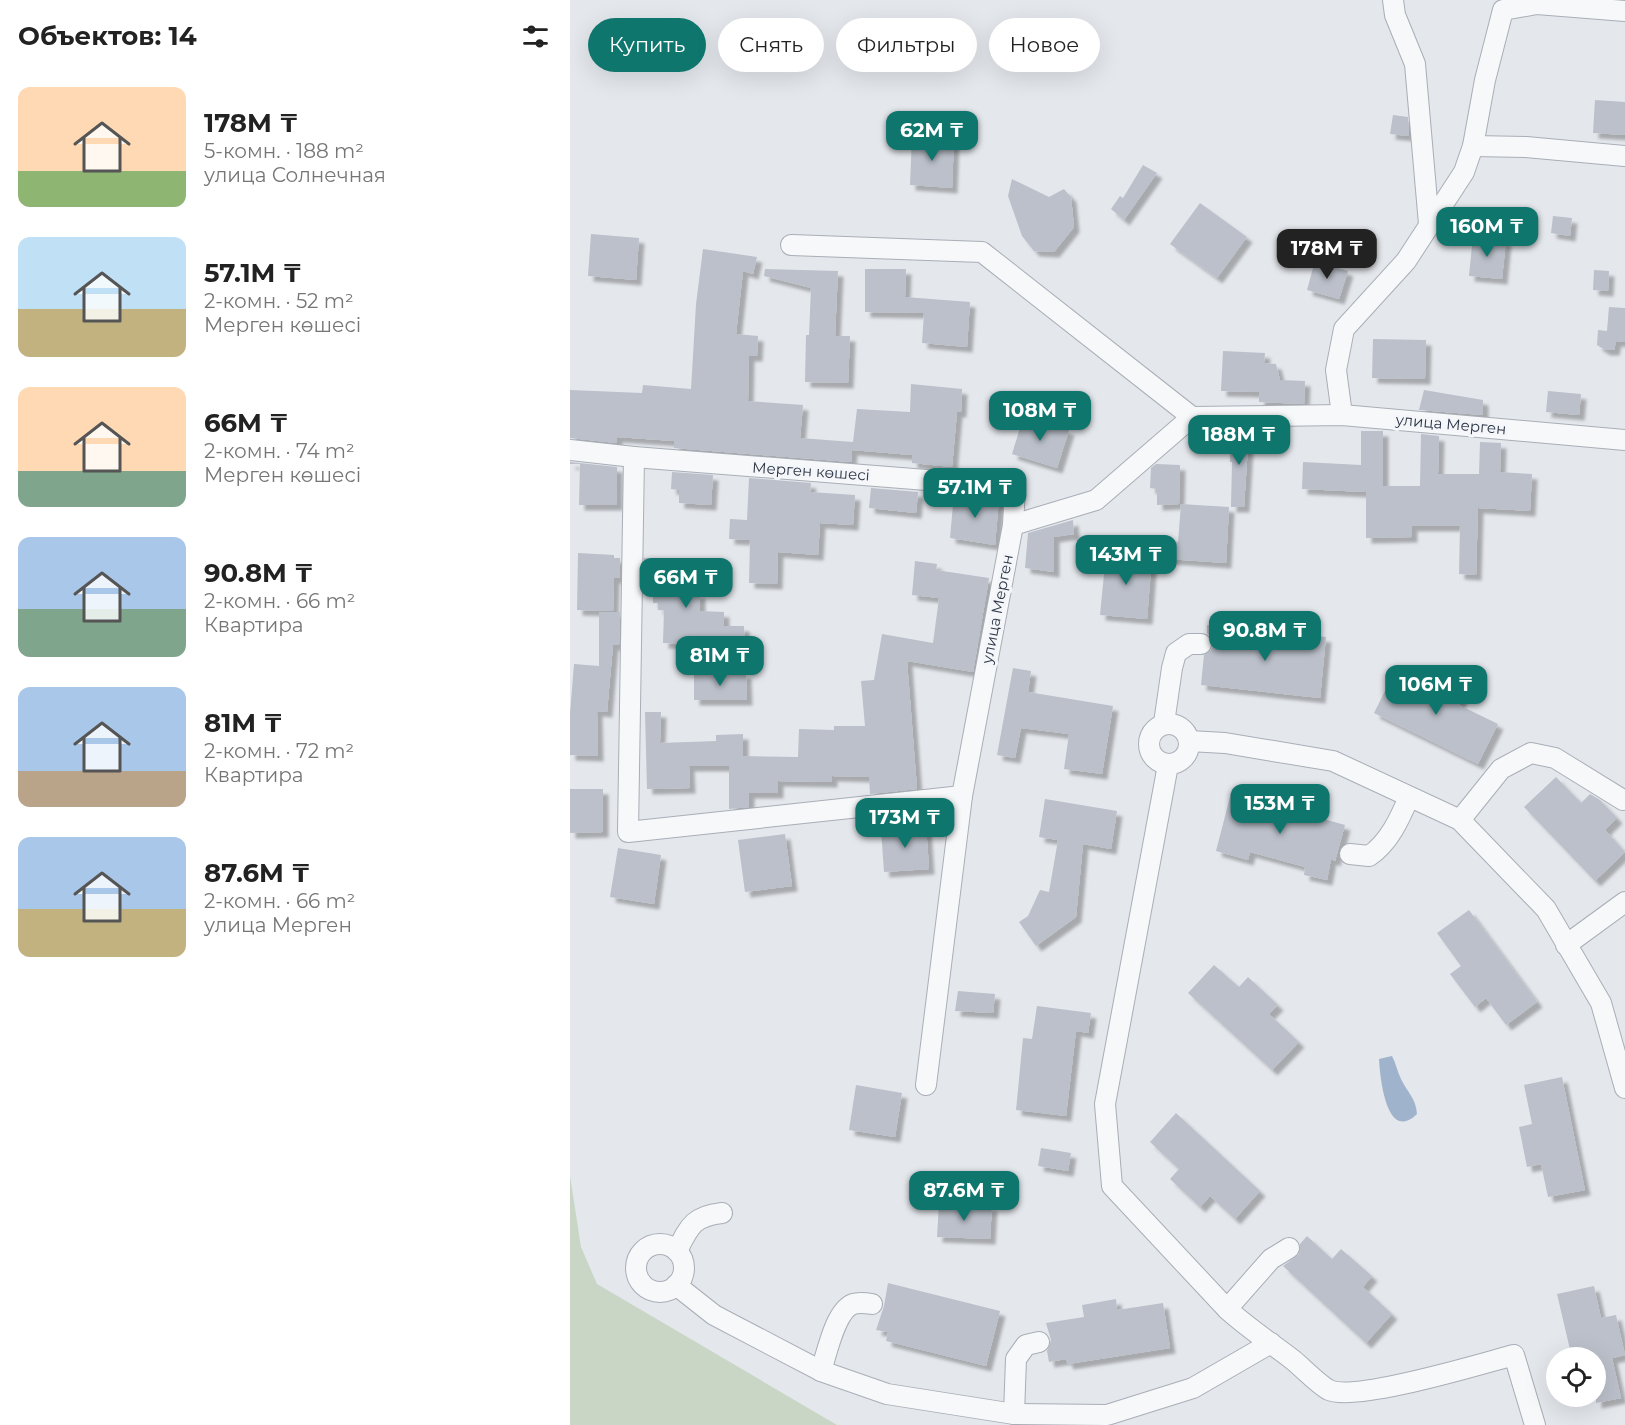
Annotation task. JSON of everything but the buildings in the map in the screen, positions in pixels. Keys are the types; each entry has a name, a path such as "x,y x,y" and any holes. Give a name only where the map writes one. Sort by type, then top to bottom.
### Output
{"street":[{"path":"1393,0 1395,15 1415,64 1429,224"},
{"path":"1342,415 1336,370 1344,329 1406,261 1464,172 1473,146 1485,80 1503,10 1537,4 1625,11"},
{"path":"1473,146 1526,147 1625,156"},
{"path":"791,245 982,252 1192,417 1096,500 1013,525"},
{"name":"улица Мерген","path":"1192,417 1342,415 1625,440"},
{"name":"Мерген көшесі","path":"570,450 1015,487 1013,525"},
{"path":"634,457 628,832 962,796"},
{"name":"улица Мерген","path":"926,1085 962,796 1013,525"},
{"path":"1164,723 1176,653 1189,644 1201,644"},
{"path":"1164,723 1174,724 1184,730 1189,741 1187,753 1180,761 1168,765 1157,761 1150,753 1148,741 1153,730 1164,723"},
{"path":"1189,741 1225,743 1333,761 1460,820 1546,909 1601,1004 1625,1088"},
{"path":"1460,820 1501,769 1531,753 1555,758 1623,800"},
{"path":"1168,765 1105,1104 1112,1186 1227,1309 1329,1390 1359,1392 1391,1386 1514,1355 1535,1425"},
{"path":"1350,854 1369,855 1378,848 1400,816 1408,797"},
{"path":"1566,945 1625,902"},
{"path":"677,1251 688,1229 704,1215 722,1213"},
{"path":"655,1244 667,1244 677,1251 683,1262 683,1275 676,1286 665,1292 652,1291 642,1284 636,1273 637,1260 644,1250 655,1244"},
{"path":"1227,1309 1271,1259 1289,1248"},
{"path":"676,1286 714,1315 821,1371 887,1394 1014,1414 1107,1420 1193,1388 1271,1343"},
{"path":"821,1371 837,1322 845,1309 853,1304 872,1304"},
{"path":"1014,1414 1016,1359 1026,1345 1039,1342"}],"green space":[{"path":"570,1176 581,1247 597,1284 837,1425 570,1425"}],"water":[{"path":"1392,1056 1416,1108 1417,1114 1407,1121 1398,1120 1392,1114 1383,1092 1379,1059"}]}
